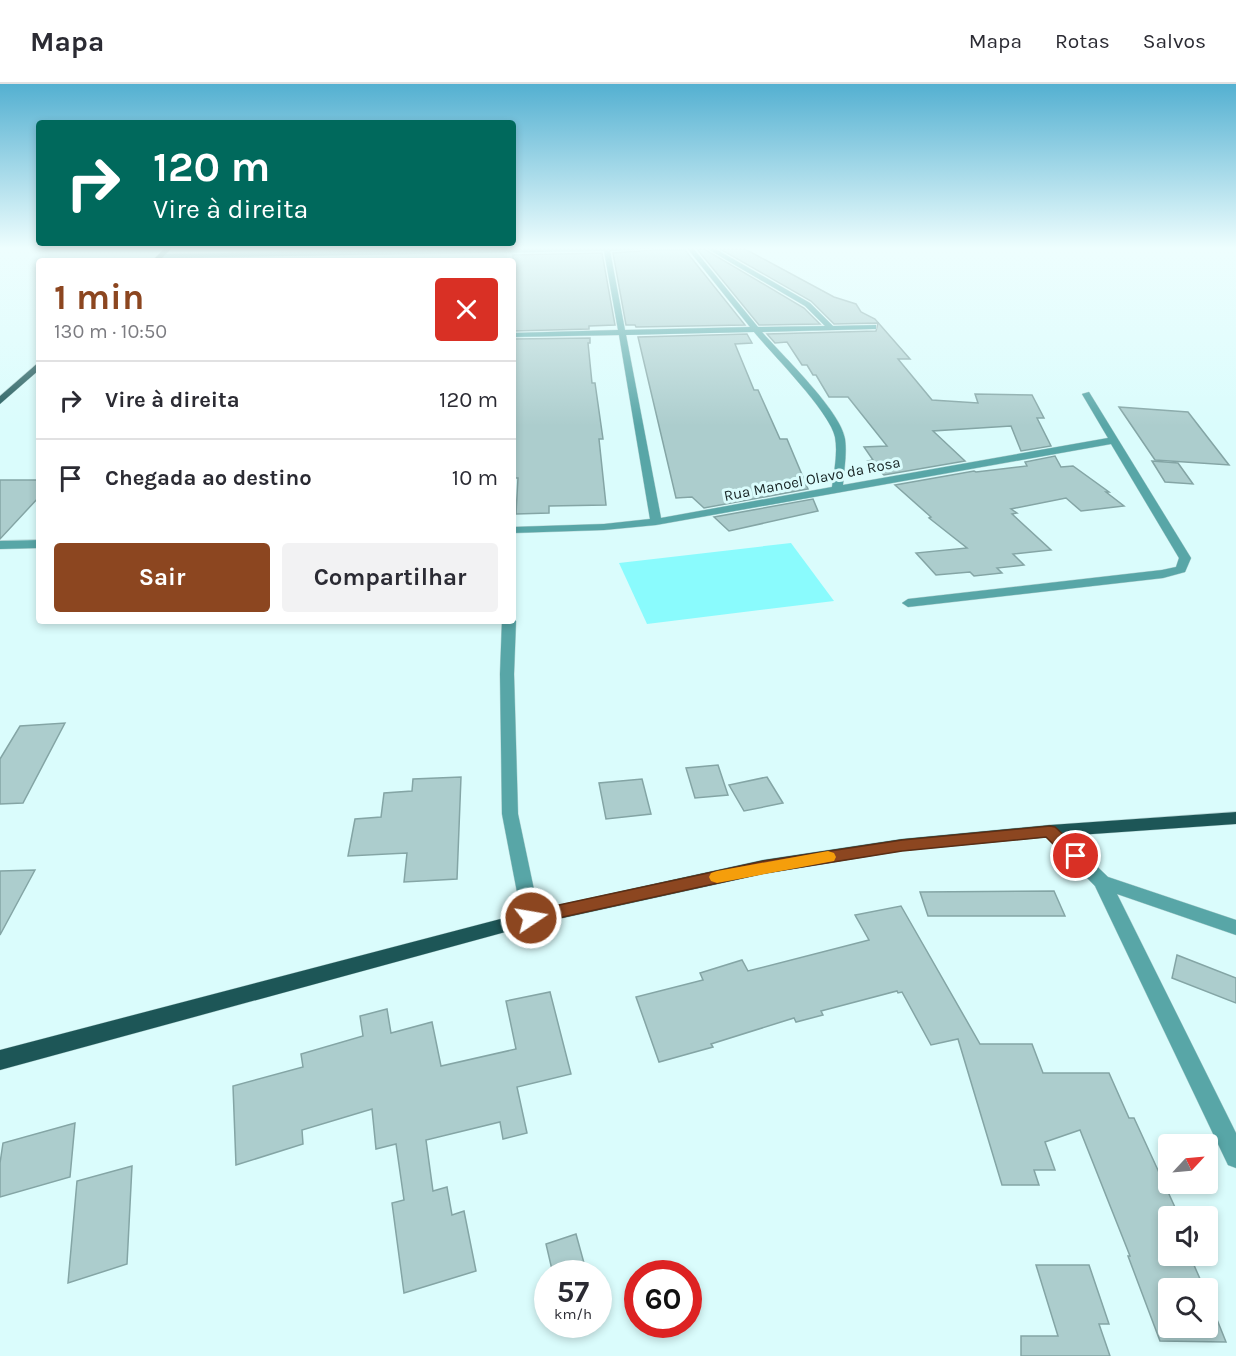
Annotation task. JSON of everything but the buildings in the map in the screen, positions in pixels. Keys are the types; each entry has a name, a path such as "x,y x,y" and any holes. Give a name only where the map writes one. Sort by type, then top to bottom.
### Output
{"main road":[{"path":"0,401 36,368"},
{"path":"0,1060 531,918 764,867 902,845 1050,831 1236,818"}],"street":[{"path":"617,307 656,522"},
{"path":"738,307 831,416 840,436 841,454 837,489"},
{"path":"814,307 831,328"},
{"path":"516,335 873,327"},
{"path":"908,603 1163,574 1181,569 1185,558 1086,394"},
{"name":"Rua Manoel Olavo da Rosa","path":"516,530 656,522 1115,440"},
{"path":"0,545 36,544"},
{"path":"509,624 507,674 510,814 531,918"},
{"path":"1050,831 1102,882 1236,1157"},
{"path":"1102,882 1236,928"}],"shaded area":[{"path":"791,543 834,601 647,624 619,563"}],"slow traffic":[{"path":"717,877 828,857"}],"route":[{"path":"531,918 764,867 902,845 1050,831 1076,856"}]}
